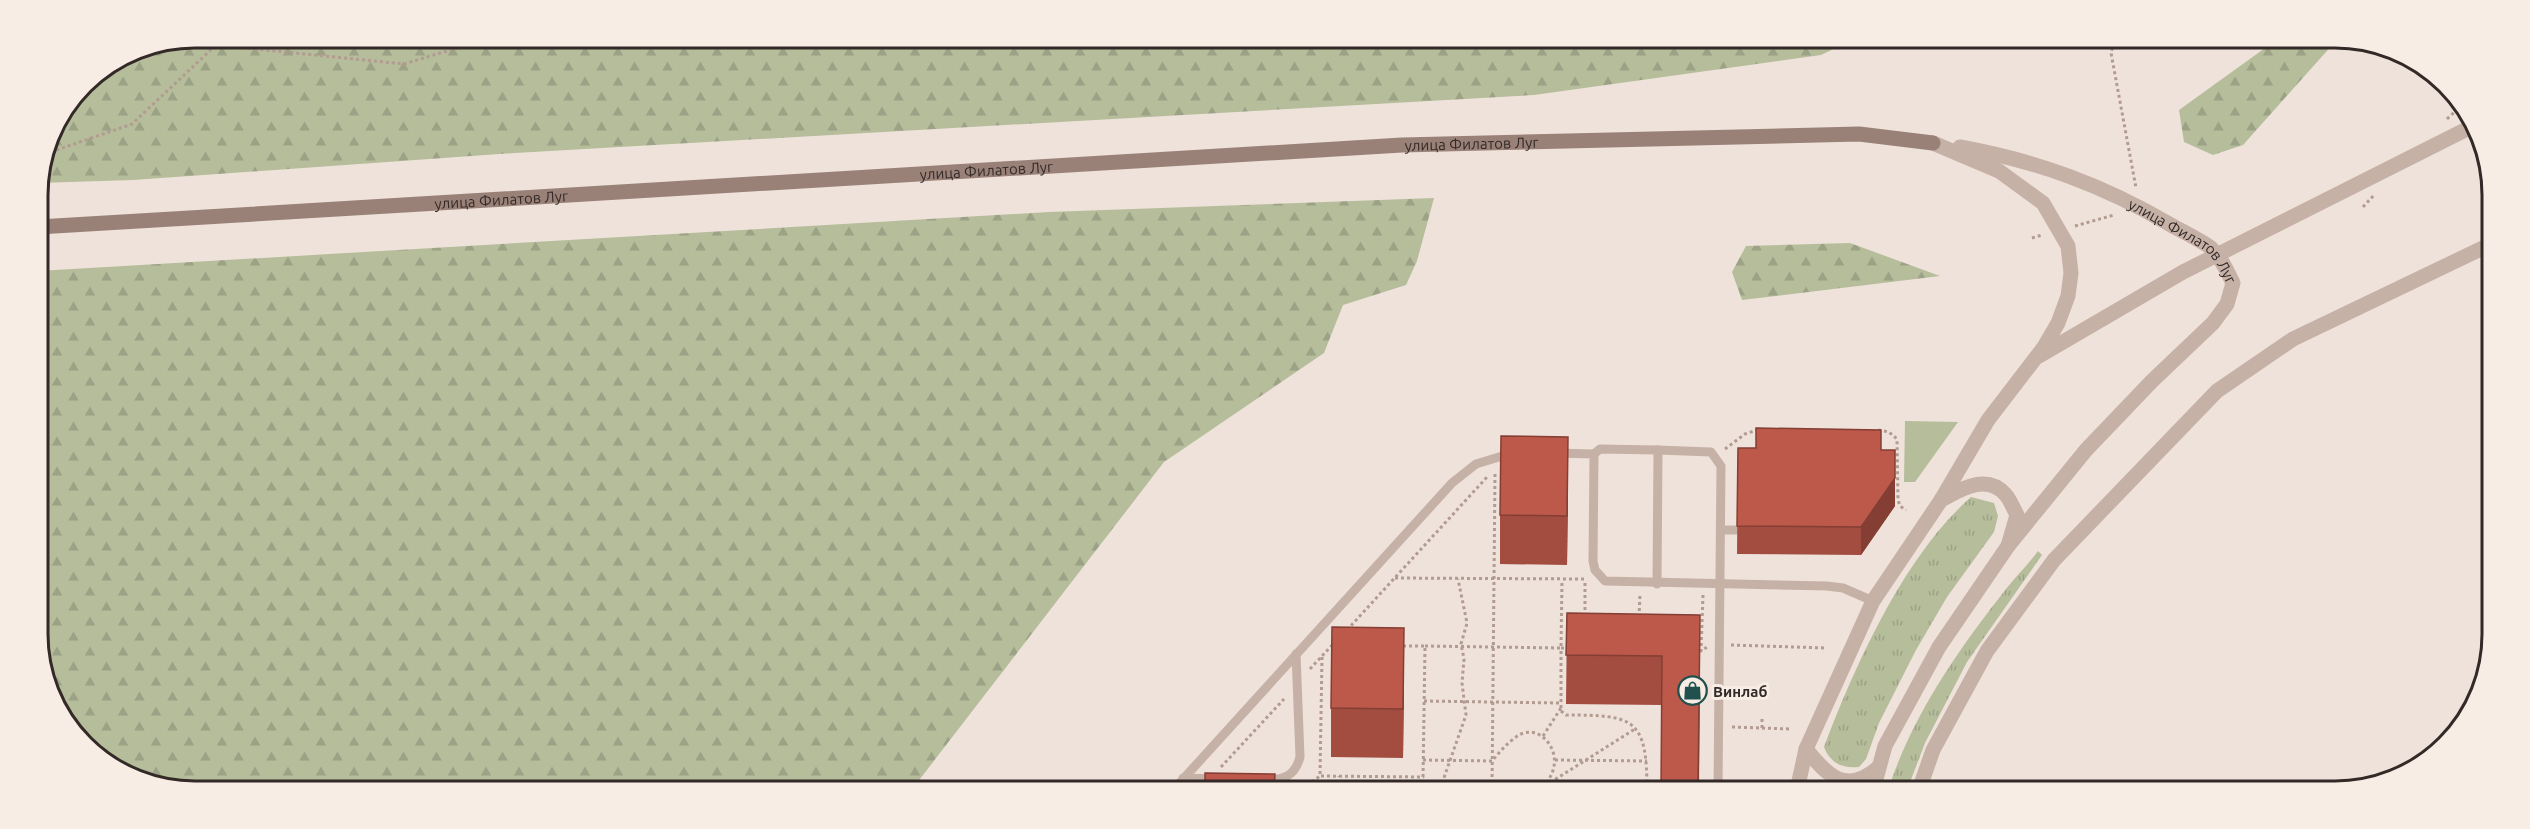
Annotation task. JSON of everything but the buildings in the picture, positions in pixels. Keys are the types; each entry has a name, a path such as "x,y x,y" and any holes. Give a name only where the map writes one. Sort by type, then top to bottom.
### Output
{"street":[{"path":"2034,359 2183,272 2467,129"},
{"name":"улица Филатов Луг","path":"48,226 1402,145 1859,134 1933,143 2014,157 2092,185 2211,248 2224,264 2233,283 2227,304 2213,323 2152,381 2086,450 2008,546"},
{"name":"улица Филатов Луг","path":"1799,781 1806,749 1873,601 1941,500 1988,420 2058,323 2068,296 2070,273 2068,246 2043,203 1999,171 1933,143"},
{"path":"1922,781 1932,750 1987,651 2054,560 2217,391 2293,339 2482,248"},
{"path":"1875,781 1885,746 1939,647 2008,546 2017,515 2005,493 1986,485 1969,484 1941,500"},
{"path":"1806,749 1824,772 1843,781 1866,778 1879,767"}],"lane":[{"path":"1539,453 1594,454 1600,449 1703,451 1716,456 1721,466 1718,781"},
{"path":"1657,584 1658,450"},
{"path":"1180,781 1452,483 1476,464 1493,457 1517,453"},
{"path":"1594,454 1593,561 1595,570 1605,580 1657,584 1835,586 1873,601"},
{"path":"1721,530 1738,530"},
{"path":"1255,780 1278,780 1288,777 1297,768 1300,756 1296,654"},
{"path":"1183,778 1221,779"}],"path":[{"path":"55,151 132,124 213,48"},
{"path":"246,48 404,64 457,48"},
{"path":"2032,238 2139,208 2111,53 2112,48"},
{"path":"1716,456 1745,434 1763,428"},
{"path":"1869,430 1888,432 1897,439 1898,500 1900,506 1906,510"},
{"path":"1210,779 1479,484 1502,468"},
{"path":"1492,781 1495,471"},
{"path":"1585,569 1585,626"},
{"path":"1395,578 1605,580"},
{"path":"1442,781 1465,722 1462,683 1464,659 1461,647 1467,623 1458,579"},
{"path":"1543,736 1561,708 1562,580"},
{"path":"1639,627 1640,583"},
{"path":"1701,651 1703,584"},
{"path":"1332,645 1344,645"},
{"path":"1701,651 1719,645 1826,648"},
{"path":"1401,646 1573,648"},
{"path":"1423,781 1425,646"},
{"path":"1696,650 1708,655"},
{"path":"1320,776 1322,657"},
{"path":"1424,701 1561,703"},
{"path":"1561,708 1566,715 1607,715 1621,719 1635,729 1642,737 1647,762 1647,781"},
{"path":"1762,717 1762,728"},
{"path":"1718,727 1790,729"},
{"path":"1553,781 1635,729"},
{"path":"1424,760 1492,760 1516,736 1532,733 1543,736 1551,745 1555,760 1552,774 1547,781"},
{"path":"1555,760 1647,762"},
{"path":"1314,780 1320,776 1423,777"},
{"path":"1339,776 1339,781"}],"green space":[{"path":"1836,48 1821,55 1534,95 515,153 133,180 48,183 59,138 84,98 98,84 130,63 175,49"},
{"path":"2265,48 2330,48 2243,145 2213,155 2184,142 2179,110"},
{"path":"1434,198 1417,261 1406,285 1343,305 1324,353 1164,462 918,781 175,780 138,770 113,756 84,731 63,699 56,682 48,644 48,270 1049,212"},
{"path":"1850,243 1940,276 1742,300 1732,272 1746,246"},
{"path":"1905,421 1958,422 1915,482 1904,482"},
{"path":"1971,497 1994,503 1998,516 1994,532 1947,597 1916,650 1879,723 1866,759 1859,767 1842,766 1833,761 1824,747 1866,647 1903,580 1924,549"},
{"path":"2038,551 2042,555 1967,662 1925,743 1910,781 1891,781 1910,736 1938,685 1988,612"}],"place":[{"name":"Винлаб","path":"1692,691"}]}
